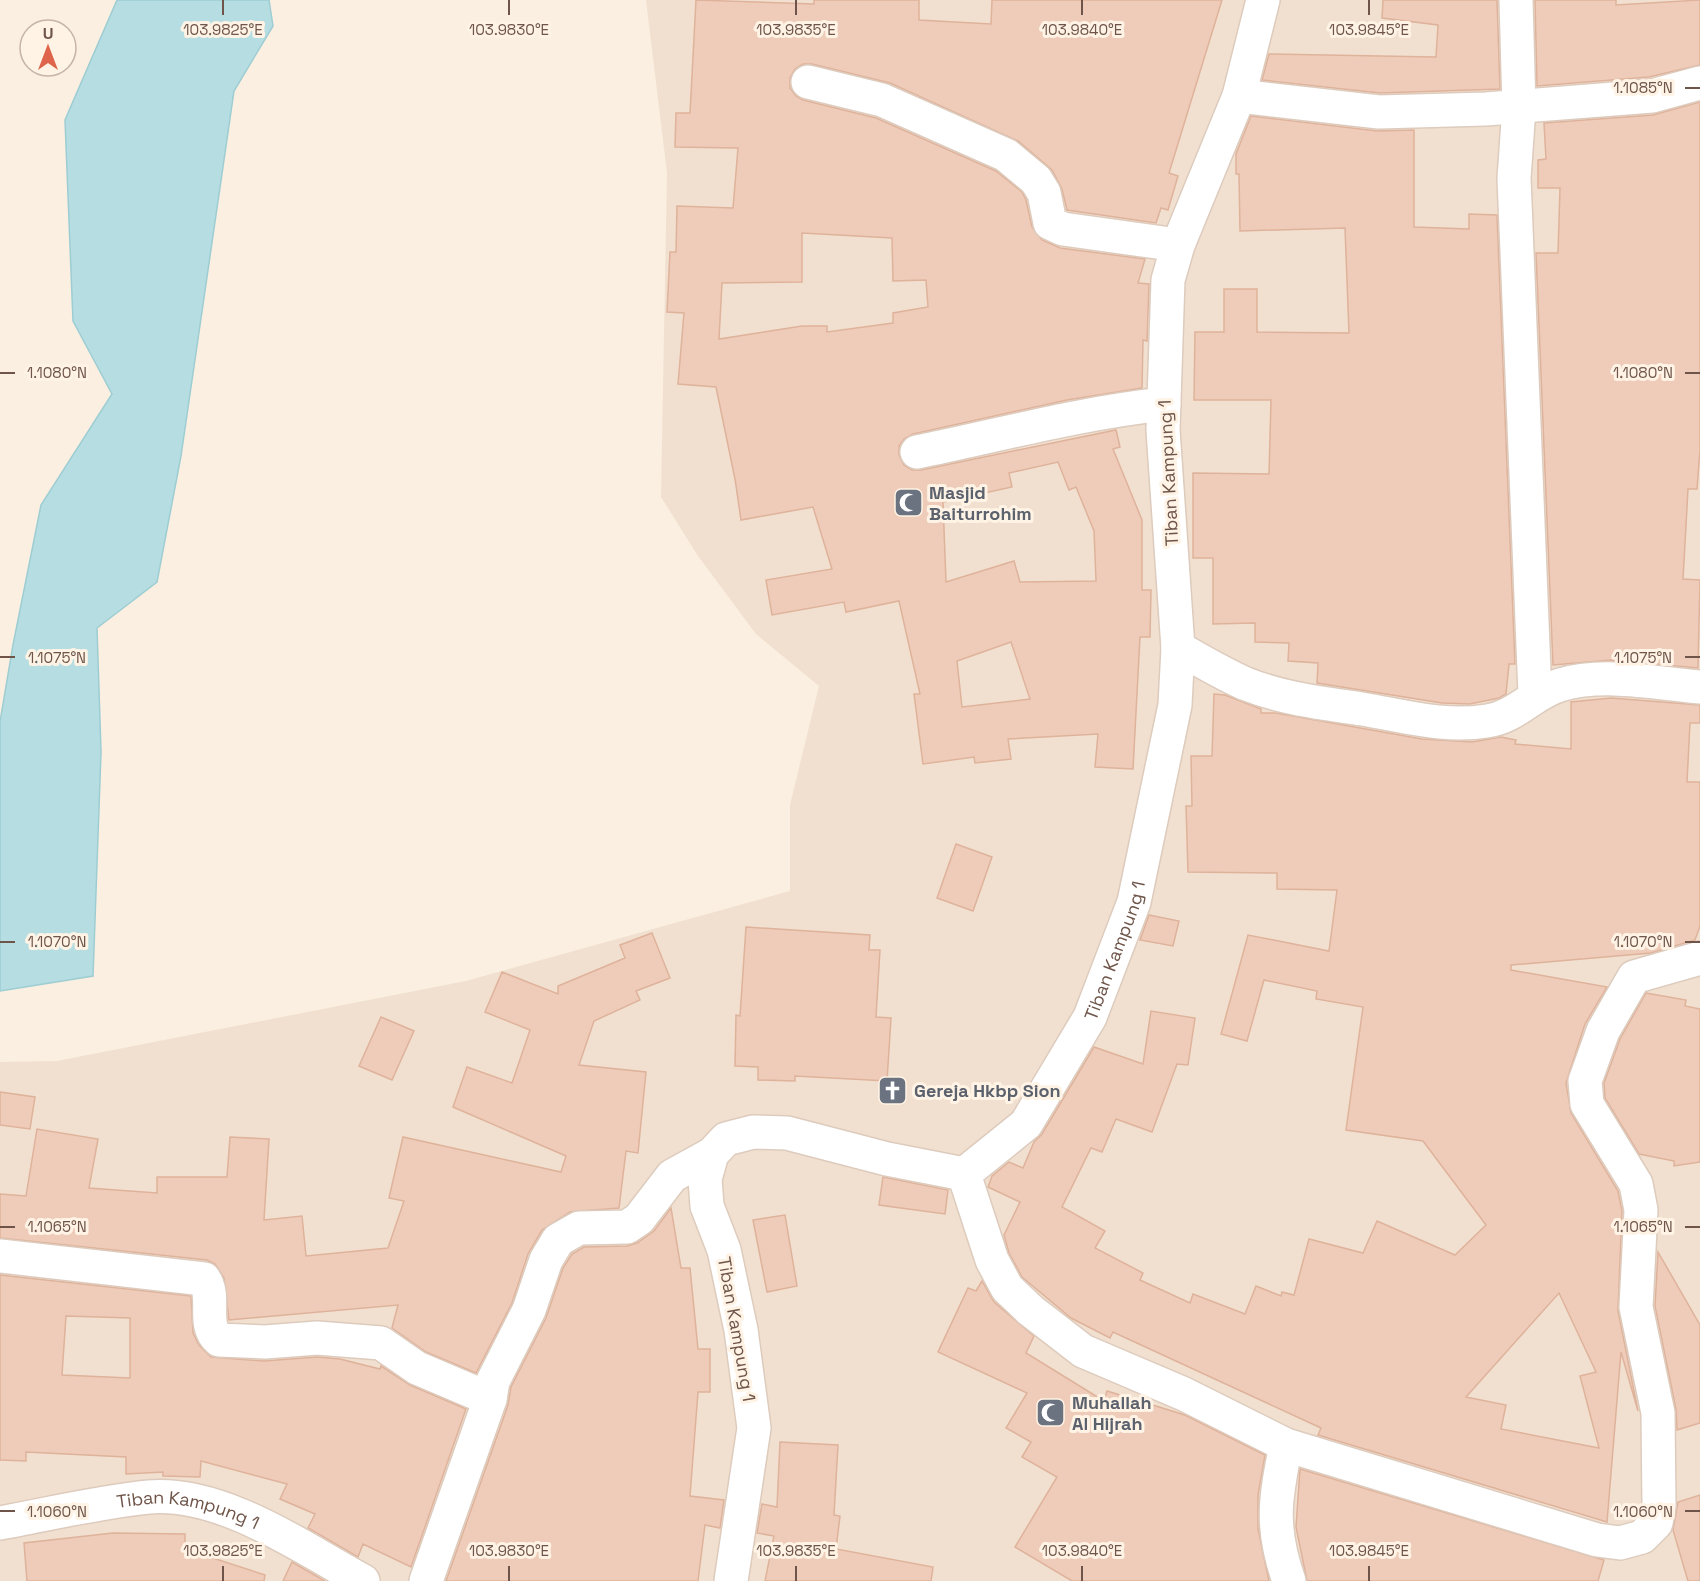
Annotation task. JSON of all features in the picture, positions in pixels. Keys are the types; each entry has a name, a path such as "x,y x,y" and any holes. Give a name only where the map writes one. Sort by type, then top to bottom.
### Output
{"street":[{"name":"Tiban Kampung 1","path":"964,1174 1026,1124 1090,1017 1134,902 1174,705 1178,648 1162,429 1168,280 1178,245 1239,96 1263,0"},
{"path":"1516,0 1519,108 1514,178 1535,695"},
{"path":"808,82 882,100 1006,154 1036,180 1044,193 1050,223 1063,229 1178,245"},
{"path":"1239,96 1378,112 1519,108 1652,96 1700,83"},
{"path":"917,452 1063,419 1164,404"},
{"path":"1178,648 1246,684 1300,701 1453,725 1490,721 1517,710 1535,695 1581,681 1615,680 1700,687"},
{"path":"426,1581 490,1399 493,1382 529,1310 546,1260 558,1240 579,1228 627,1227 639,1219 672,1176 711,1154 726,1139 753,1132 787,1133 887,1159 964,1174 992,1260 1007,1288 1030,1310 1083,1351 1184,1394 1286,1445 1597,1540 1620,1543 1642,1537 1656,1523 1659,1506 1658,1413 1636,1307 1641,1209 1636,1184 1587,1104 1585,1081 1603,1031 1634,977 1700,958"},
{"name":"Tiban Kampung 1","path":"711,1154 705,1179 707,1206 724,1250 741,1330 754,1428 731,1581"},
{"path":"0,1257 204,1279 210,1287 210,1326 219,1340 265,1342 317,1338 381,1343 417,1368 490,1399"},
{"path":"1286,1445 1275,1513 1278,1550 1289,1581"},
{"name":"Tiban Kampung 1","path":"0,1523 150,1497 188,1500 232,1511 363,1581"}],"shaded area":[{"path":"646,0 1700,0 1700,1581 0,1581 0,1062 57,1061 466,981 790,891 790,805 819,686 756,634 698,556 661,497 667,173"}],"water":[{"path":"117,0 269,0 273,26 234,91 181,456 157,582 97,628 101,752 93,976 0,991 0,722 13,645 41,505 112,394 73,321 65,120"}],"building":[{"path":"696,0 814,4 814,0 919,0 919,20 991,24 992,0 1222,0 1169,173 1178,176 1168,210 1161,208 1156,223 1067,210 1062,189 1052,170 1018,141 890,83 812,64 803,64 795,69 790,78 790,88 796,96 803,100 876,118 996,171 1022,192 1032,227 1042,240 1060,248 1145,259 1138,283 1149,284 1147,341 1143,340 1142,388 1067,400 913,434 904,439 899,446 899,455 904,465 912,470 921,470 1116,430 1120,447 1113,449 1142,520 1142,590 1151,590 1150,637 1140,637 1133,769 1095,767 1098,734 1008,739 1011,759 975,763 974,757 923,764 914,694 920,694 899,601 846,612 844,602 772,615 766,580 832,569 813,507 741,520 716,387 678,384 684,313 667,312 670,252 676,252 677,206 733,208 738,148 675,147 676,113 690,113","holes":["802,233 892,238 893,281 926,280 928,307 893,313 893,323 827,332 827,326 802,326 719,339 722,283 802,282","1058,462 1069,490 1076,487 1094,531 1096,581 1020,582 1014,561 946,582 943,502 1012,487 1009,473","1011,642 1030,699 962,707 957,661"]},
{"path":"1383,0 1497,0 1500,89 1380,93 1262,80 1269,54 1436,57 1438,25 1382,18"},
{"path":"1535,0 1616,0 1616,5 1700,0 1700,65 1649,77 1537,86"},
{"path":"1700,102 1700,450 1697,489 1688,489 1683,579 1700,580 1698,668 1612,660 1553,665 1536,253 1558,253 1560,188 1538,188 1538,160 1546,159 1544,123 1653,115"},
{"path":"1251,116 1377,131 1414,130 1414,227 1469,229 1469,214 1497,215 1515,664 1509,664 1506,694 1499,698 1470,704 1442,703 1317,683 1318,663 1288,661 1289,643 1255,642 1255,623 1213,624 1213,558 1193,558 1193,473 1269,474 1271,400 1194,400 1195,332 1224,332 1224,289 1257,289 1257,332 1349,333 1345,228 1240,231 1239,174 1236,174 1236,154"},
{"path":"1214,694 1225,695 1261,709 1261,713 1276,713 1422,739 1472,742 1501,737 1516,740 1515,744 1571,749 1571,702 1611,698 1700,705 1700,723 1690,723 1687,782 1700,782 1700,926 1695,940 1651,953 1511,965 1511,970 1607,987 1585,1024 1566,1083 1571,1113 1618,1191 1622,1211 1618,1311 1638,1411 1621,1352 1607,1522 1318,1435 1321,1428 1113,1332 1110,1338 1071,1318 1022,1277 1009,1253 1004,1235 1020,1202 988,1187 992,1176 1009,1162 1023,1168 1034,1142 1042,1134 1094,1047 1143,1064 1151,1011 1195,1018 1188,1065 1177,1064 1152,1132 1116,1119 1102,1152 1091,1148 1062,1207 1105,1231 1095,1248 1143,1273 1140,1280 1190,1303 1193,1294 1245,1314 1256,1286 1281,1296 1282,1292 1294,1295 1309,1239 1363,1253 1377,1221 1455,1255 1486,1225 1423,1141 1346,1130 1363,1007 1316,999 1317,991 1264,980 1247,1041 1221,1034 1248,935 1329,951 1337,890 1277,889 1277,873 1188,872 1186,806 1192,806 1191,756 1212,756","holes":["1559,1293 1596,1372 1580,1376 1599,1448 1501,1429 1506,1405 1466,1397"]},
{"path":"956,844 992,857 973,911 937,898"},
{"path":"1149,915 1179,921 1173,946 1140,940"},
{"path":"746,927 870,935 869,950 880,950 876,1017 891,1018 887,1081 795,1076 795,1081 758,1080 758,1067 735,1066 736,1015 740,1016"},
{"path":"652,933 670,978 636,991 640,1000 594,1021 579,1065 646,1072 638,1153 626,1151 619,1208 570,1212 542,1230 528,1254 512,1303 476,1373 426,1352 392,1328 398,1305 229,1320 224,1278 215,1264 207,1260 0,1238 0,1194 26,1196 37,1129 98,1139 89,1188 157,1193 157,1177 227,1177 230,1137 269,1139 264,1220 302,1216 306,1256 388,1248 404,1201 389,1198 403,1137 561,1172 566,1156 453,1107 467,1067 512,1083 530,1030 485,1012 502,972 558,994 558,986 625,958 620,945"},
{"path":"1646,993 1686,1000 1685,1006 1700,1009 1700,1162 1674,1166 1674,1161 1639,1154 1605,1098 1604,1083 1620,1039"},
{"path":"381,1017 414,1031 392,1080 359,1066"},
{"path":"0,1092 35,1097 30,1129 0,1125"},
{"path":"883,1177 948,1190 945,1214 879,1205"},
{"path":"671,1208 681,1268 690,1268 698,1349 710,1349 710,1392 698,1392 690,1496 724,1500 720,1528 705,1525 698,1581 446,1581 508,1405 511,1387 546,1318 563,1268 572,1254 584,1247 627,1246 637,1243 654,1231"},
{"path":"785,1215 797,1286 767,1292 753,1220"},
{"path":"1658,1252 1700,1325 1700,1423 1677,1430 1676,1409 1655,1306"},
{"path":"0,1275 191,1296 193,1333 199,1345 211,1357 264,1361 317,1357 340,1359 380,1369 381,1366 410,1385 466,1409 411,1567 363,1544 358,1557 308,1528 315,1514 280,1499 287,1484 201,1461 200,1477 163,1476 163,1472 126,1474 126,1457 26,1452 26,1461 0,1460","holes":["66,1316 130,1318 130,1378 62,1375"]},
{"path":"982,1281 994,1302 1034,1336 1026,1353 1104,1401 1107,1391 1185,1415 1265,1455 1258,1495 1258,1529 1269,1581 1072,1581 1015,1547 1057,1477 1022,1457 1031,1442 1006,1428 1027,1393 938,1352 968,1288 976,1291"},
{"path":"780,1442 838,1445 834,1515 840,1516 836,1549 933,1567 931,1581 765,1581 774,1536 757,1533 762,1504 777,1507"},
{"path":"1300,1469 1604,1560 1598,1581 1307,1581 1296,1527"},
{"path":"1700,1495 1700,1581 1688,1581 1673,1530 1678,1502"},
{"path":"113,1533 185,1534 185,1549 265,1575 264,1581 27,1581 24,1543"},
{"path":"292,1562 304,1569 325,1581 283,1581"}],"place":[{"name":"Masjid Baiturrohim","path":"908,502"},
{"name":"Gereja Hkbp Sion","path":"893,1090"},
{"name":"Muhallah Al Hijrah","path":"1051,1412"}]}
